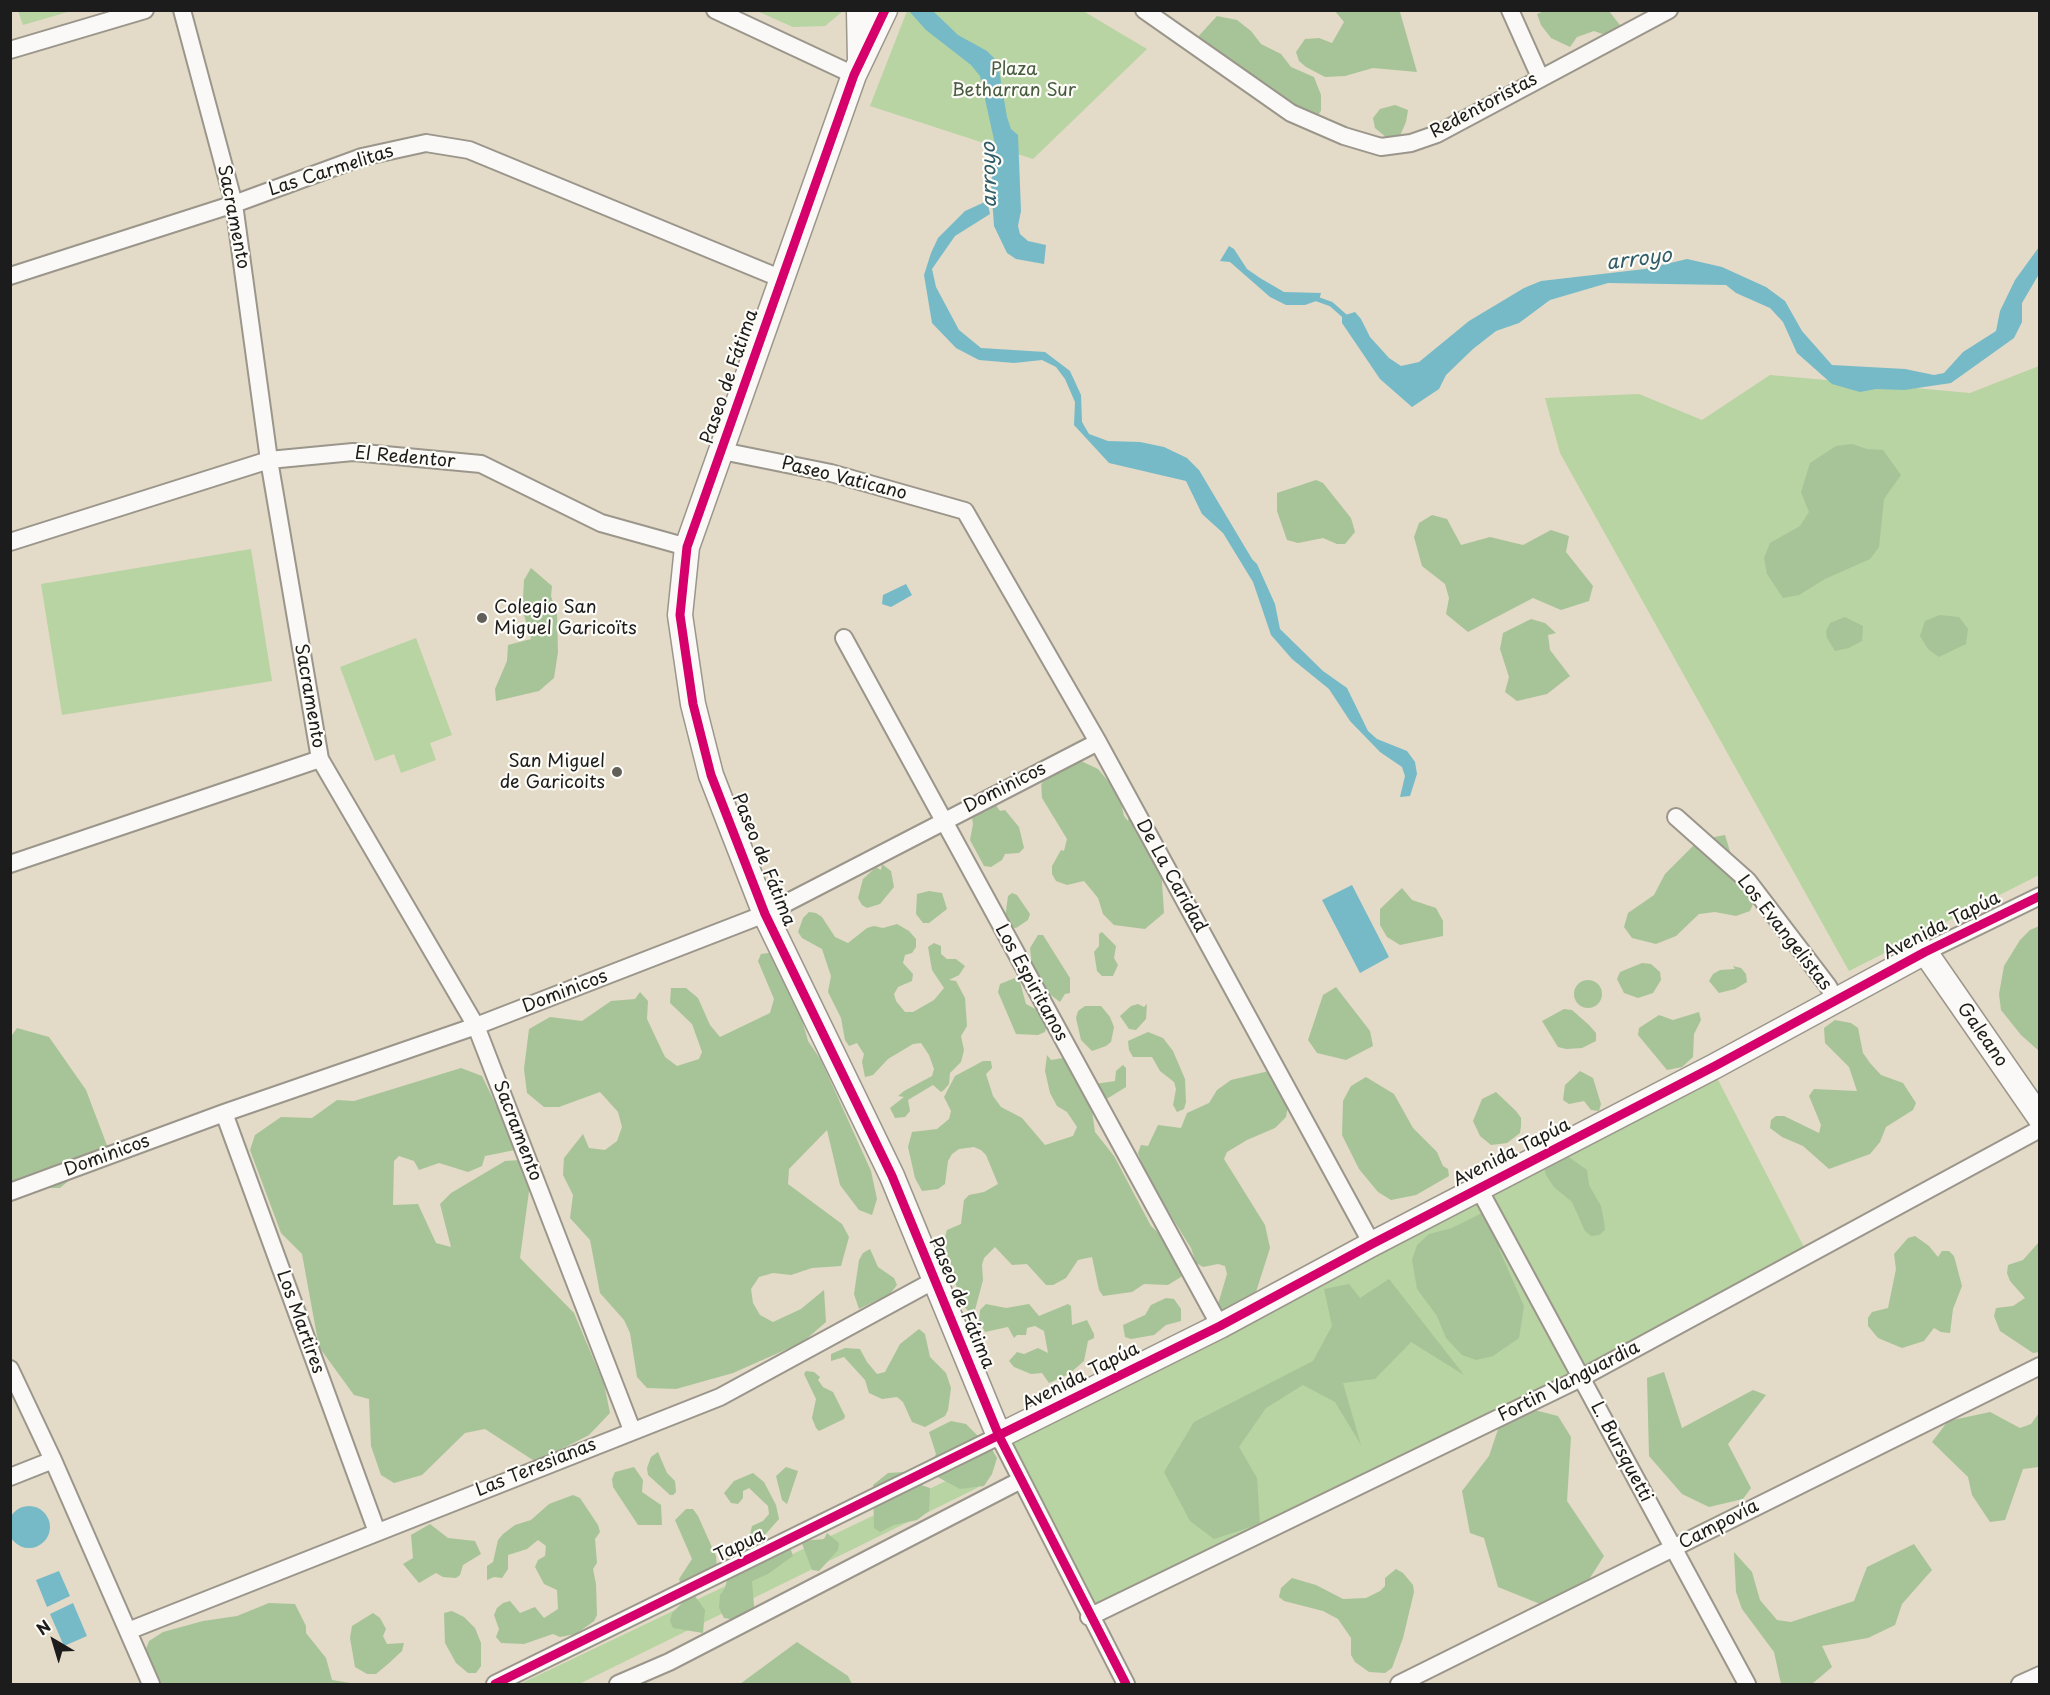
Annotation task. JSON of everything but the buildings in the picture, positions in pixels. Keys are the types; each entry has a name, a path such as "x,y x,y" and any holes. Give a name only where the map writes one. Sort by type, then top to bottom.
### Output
{"street":[{"path":"10,50 145,10"},
{"name":"Sacramento","path":"182,10 234,204 270,460 320,759 476,1026 632,1430"},
{"path":"715,10 857,68"},
{"name":"Paseo de Fátima","path":"857,68 859,10"},
{"name":"Paseo de Fátima","path":"885,10 857,68 687,547 680,615 693,704 711,775 765,914 892,1176 933,1281 999,1437 1089,1617 1126,1684"},
{"name":"Redentoristas","path":"1144,10 1291,113 1344,136 1381,147 1411,143 1437,134 1669,10"},
{"path":"1510,10 1540,77"},
{"name":"Las Carmelitas","path":"10,276 234,204 362,158 426,143 451,145 627,213 782,279"},
{"name":"Paseo Vaticano","path":"722,451 831,473 965,511"},
{"name":"El Redentor","path":"10,542 270,460 353,452 481,464 601,523 687,547"},
{"name":"De La Caridad","path":"965,511 1098,742 1372,1244"},
{"name":"Los Espiritanos","path":"844,638 1220,1326"},
{"name":"Dominicos","path":"10,1192 224,1113 476,1026 765,914 942,820 1098,742"},
{"path":"10,864 320,759"},
{"name":"Los Evangelistas","path":"1676,817 1748,881 1828,986 1836,1001"},
{"name":"Avenida Tapúa","path":"999,1437 1220,1326 1925,952 2040,896"},
{"name":"Galeano","path":"1925,952 2040,1118"},
{"name":"Los Martires","path":"224,1113 377,1532"},
{"name":"Fortin Vanguardia","path":"1089,1617 1581,1377 2040,1129"},
{"name":"L. Bursquetti","path":"1479,1189 1747,1684"},
{"name":"Las Teresianas","path":"128,1631 720,1397 933,1281"},
{"name":"Campovía","path":"1399,1684 2040,1366"},
{"path":"10,1369 53,1460 151,1684"},
{"name":"Tapua","path":"495,1684 999,1437"},
{"path":"10,1478 53,1460"},
{"path":"618,1684 669,1662 1021,1480"},
{"path":"2020,1684 2040,1675"}],"green space":[{"path":"71,10 23,25 18,11"},
{"path":"843,10 825,26 793,27 757,11"},
{"name":"Plaza Betharran Sur","path":"907,11 1083,11 1147,49 1033,159 870,106"},
{"path":"1335,11 1403,11 1400,12 1417,72 1373,68 1345,76 1325,77 1306,67 1299,61 1296,52 1305,39 1319,38 1332,43 1344,22"},
{"path":"1544,11 1609,11 1623,29 1608,36 1594,31 1577,37 1570,47 1551,38 1541,25 1537,14"},
{"path":"1217,16 1237,20 1251,31 1261,44 1281,54 1291,67 1314,77 1321,95 1321,111 1313,122 1301,127 1195,40"},
{"path":"1395,105 1408,110 1406,122 1399,138 1387,138 1375,128 1373,118 1380,109"},
{"path":"2039,366 2039,875 1849,971 1560,453 1545,398 1639,394 1702,420 1770,375 1970,393"},
{"path":"1852,444 1867,449 1883,450 1901,475 1884,499 1879,547 1870,559 1825,579 1799,595 1783,598 1767,574 1764,558 1770,543 1800,526 1809,512 1801,492 1810,463 1836,446"},
{"path":"1316,480 1323,483 1351,518 1355,532 1345,544 1337,544 1323,538 1298,543 1287,540 1277,511 1277,493"},
{"path":"1432,515 1447,519 1461,545 1490,537 1523,545 1551,530 1569,536 1566,552 1593,586 1589,601 1561,610 1533,598 1468,632 1446,614 1449,598 1445,584 1422,566 1414,537 1419,523"},
{"path":"251,549 272,681 62,715 41,584"},
{"path":"531,568 552,586 551,596 557,614 558,652 554,678 539,691 496,701 495,689 507,661 508,645 531,639 524,615 523,598 524,580"},
{"path":"1940,615 1959,617 1968,629 1966,644 1939,657 1928,649 1920,636 1925,621"},
{"path":"1845,617 1863,626 1862,641 1849,648 1835,651 1827,638 1826,631 1830,623"},
{"path":"1531,619 1545,623 1556,633 1548,635 1550,650 1570,676 1547,694 1517,701 1505,692 1509,677 1500,649 1503,633"},
{"path":"416,638 452,735 430,743 436,760 401,773 394,754 375,761 340,667"},
{"path":"1079,760 1098,769 1119,794 1124,816 1128,821 1129,815 1161,867 1164,913 1145,929 1114,925 1103,914 1098,898 1084,881 1067,885 1056,881 1052,874 1052,866 1061,850 1064,851 1067,839 1042,798 1041,782 1042,785 1043,779"},
{"path":"991,798 1000,811 1005,810 1019,827 1024,848 1019,853 1005,854 1002,860 991,867 984,866 970,840 973,824 971,811"},
{"path":"1725,835 1736,871 1750,887 1753,904 1750,911 1736,916 1715,912 1699,914 1676,936 1656,944 1632,938 1624,927 1628,913 1654,895 1665,874 1699,840"},
{"path":"882,864 891,871 894,887 880,904 867,908 858,898 863,879 876,867 881,870"},
{"path":"1402,888 1412,900 1436,908 1443,921 1443,936 1400,945 1387,937 1380,925 1380,909"},
{"path":"929,891 942,893 947,909 929,923 923,923 916,914 917,894"},
{"path":"1012,893 1017,895 1030,914 1028,920 1016,928 1011,927 1005,918 1008,896"},
{"path":"809,912 822,917 835,937 848,943 867,928 874,926 883,928 897,924 909,931 916,939 916,947 912,953 905,955 903,963 913,974 912,981 898,987 894,994 896,1001 905,1012 913,1012 934,1000 944,988 932,970 928,947 934,943 941,946 941,954 947,959 956,959 965,966 959,975 949,980 956,981 965,998 967,1026 961,1036 964,1050 961,1062 950,1073 949,1084 944,1090 941,1092 933,1085 908,1100 910,1111 905,1117 895,1118 890,1108 904,1097 898,1096 904,1091 932,1076 934,1069 929,1055 921,1043 913,1044 888,1059 873,1075 865,1077 862,1062 864,1054 857,1043 849,1046 845,1040 841,1018 828,992 831,976 822,949 802,938 798,932 803,918"},
{"path":"2039,926 2039,1051 2021,1035 2001,1010 1999,994 2004,966 2020,940 2030,930"},
{"path":"1102,932 1116,946 1114,958 1118,965 1113,976 1102,976 1097,971 1094,952 1099,946 1099,934"},
{"path":"1038,935 1043,935 1070,978 1070,993 1065,994 1060,1002 1048,993 1033,974 1030,948"},
{"path":"769,953 776,957 798,1005 808,1041 821,1060 871,1171 877,1199 872,1215 859,1210 840,1185 827,1130 789,1169 788,1184 842,1224 849,1237 841,1266 812,1268 791,1275 773,1273 759,1277 751,1289 753,1303 760,1315 773,1322 801,1309 824,1290 826,1322 803,1342 733,1373 676,1389 647,1388 637,1377 630,1333 624,1320 600,1293 590,1240 570,1218 573,1195 563,1175 564,1158 583,1134 589,1148 605,1150 617,1141 622,1127 618,1112 600,1092 559,1107 544,1107 527,1093 524,1069 529,1029 550,1017 582,1021 611,1001 635,999 640,992 648,1001 647,1019 665,1057 677,1066 699,1059 702,1052 692,1024 670,1003 671,988 686,988 698,998 710,1025 720,1037 770,1013 774,999 758,961 761,954"},
{"path":"1642,963 1651,964 1660,972 1661,980 1653,993 1638,998 1624,993 1617,979 1620,972"},
{"path":"1733,966 1741,968 1746,974 1747,982 1735,989 1719,993 1709,981 1713,974 1720,970 1735,969"},
{"path":"1015,978 1020,982 1026,1004 1039,1011 1047,1025 1045,1032 1038,1035 1016,1034 998,992 1000,984"},
{"path":"1588,980 1598,984 1602,994 1598,1004 1588,1008 1578,1004 1574,994 1578,984"},
{"path":"1336,987 1370,1031 1373,1046 1346,1060 1317,1053 1308,1040 1323,995"},
{"path":"1138,1004 1144,1007 1147,1004 1146,1019 1136,1030 1129,1029 1120,1016 1131,1006"},
{"path":"1085,1006 1101,1006 1110,1017 1114,1027 1111,1042 1092,1051 1081,1040 1076,1018 1078,1011"},
{"path":"1564,1009 1572,1010 1589,1025 1596,1033 1596,1041 1582,1048 1558,1047 1542,1021"},
{"path":"1699,1012 1701,1020 1694,1034 1693,1057 1682,1067 1667,1070 1638,1035 1639,1028 1659,1015 1673,1020"},
{"path":"1835,1020 1851,1023 1858,1028 1863,1053 1870,1063 1881,1075 1903,1083 1916,1103 1913,1110 1886,1127 1880,1142 1870,1154 1829,1169 1803,1146 1782,1137 1770,1128 1771,1120 1776,1116 1784,1116 1819,1133 1821,1125 1809,1096 1814,1089 1857,1091 1849,1067 1825,1043 1824,1028"},
{"path":"17,1028 49,1037 86,1090 108,1148 60,1188 11,1188 10,1038"},
{"path":"1148,1032 1163,1038 1173,1051 1185,1079 1186,1102 1184,1109 1177,1112 1173,1105 1176,1089 1174,1082 1160,1071 1152,1057 1133,1057 1129,1050 1128,1041"},
{"path":"1047,1055 1051,1060 1063,1058 1074,1063 1091,1103 1095,1132 1114,1156 1151,1226 1174,1248 1182,1269 1181,1277 1168,1285 1144,1284 1132,1292 1103,1296 1099,1290 1092,1257 1078,1260 1066,1278 1053,1285 1046,1285 1027,1264 1012,1265 995,1247 984,1258 983,1280 975,1310 968,1311 963,1305 947,1259 945,1237 947,1230 961,1224 964,1200 969,1195 984,1192 998,1184 986,1155 974,1147 959,1149 952,1154 948,1161 945,1184 938,1189 922,1191 915,1178 908,1147 912,1132 937,1129 949,1119 951,1111 944,1097 955,1076 983,1061 991,1061 992,1068 986,1074 993,1096 1001,1107 1022,1118 1045,1145 1073,1136 1077,1127 1067,1112 1057,1106 1050,1093 1045,1071"},
{"path":"1123,1065 1126,1068 1126,1087 1105,1100 1095,1084 1115,1081 1116,1071"},
{"path":"461,1068 482,1076 496,1105 516,1118 515,1150 485,1156 482,1166 468,1172 439,1163 419,1170 414,1161 399,1156 394,1161 393,1205 418,1204 436,1243 451,1247 440,1204 451,1193 505,1161 520,1160 532,1169 520,1258 574,1313 604,1384 610,1413 589,1435 536,1462 485,1429 465,1433 422,1475 394,1483 381,1475 371,1446 369,1399 354,1395 319,1347 302,1254 281,1233 250,1150 255,1135 281,1117 312,1118 337,1100 354,1101"},
{"path":"1269,1071 1289,1101 1286,1117 1275,1128 1227,1152 1224,1159 1265,1225 1270,1248 1256,1292 1230,1310 1222,1311 1218,1304 1227,1274 1225,1266 1218,1264 1203,1267 1196,1263 1191,1248 1146,1176 1138,1153 1141,1145 1148,1146 1158,1125 1181,1128 1187,1113 1209,1103 1217,1090 1231,1080"},
{"path":"1580,1071 1593,1078 1601,1104 1599,1111 1591,1110 1584,1101 1569,1104 1563,1100 1565,1085"},
{"path":"1716,1076 1808,1255 1089,1617 999,1437"},
{"path":"1366,1077 1394,1094 1413,1128 1437,1152 1443,1166 1448,1169 1449,1176 1416,1195 1391,1200 1378,1192 1359,1169 1342,1135 1343,1101 1351,1086"},
{"path":"1496,1092 1516,1111 1521,1118 1521,1126 1520,1133 1507,1143 1491,1145 1480,1136 1473,1121 1482,1099"},
{"path":"1560,1151 1587,1170 1589,1185 1601,1206 1604,1221 1605,1230 1599,1235 1591,1236 1585,1231 1572,1202 1554,1187 1546,1175 1543,1165"},
{"path":"1484,1212 1502,1225 1499,1249 1524,1306 1519,1338 1493,1356 1476,1360 1462,1355 1446,1338 1437,1316 1417,1289 1412,1260 1417,1245 1429,1234 1452,1228"},
{"path":"1915,1236 1929,1246 1938,1257 1942,1251 1949,1251 1954,1256 1962,1286 1953,1309 1950,1333 1934,1328 1924,1341 1902,1348 1878,1338 1868,1326 1868,1318 1872,1312 1888,1308 1896,1269 1894,1254 1908,1238"},
{"path":"2039,1242 2039,1352 2033,1353 2000,1331 1994,1316 1996,1308 2013,1306 2025,1298 2010,1281 2007,1273 2008,1265 2023,1260"},
{"path":"870,1249 878,1267 894,1278 897,1285 890,1294 859,1309 854,1294 859,1260 863,1253"},
{"path":"1389,1279 1464,1375 1411,1342 1375,1379 1343,1383 1361,1445 1335,1402 1303,1385 1266,1408 1239,1447 1257,1478 1260,1524 1214,1539 1190,1521 1164,1472 1194,1422 1313,1361 1332,1326 1324,1289 1349,1284 1360,1298"},
{"path":"1166,1298 1174,1299 1181,1309 1181,1321 1166,1325 1154,1335 1131,1339 1125,1337 1123,1325 1145,1315 1151,1305"},
{"path":"986,1304 1006,1308 1029,1304 1039,1316 1068,1304 1071,1306 1072,1325 1087,1320 1094,1334 1094,1338 1088,1341 1084,1361 1069,1374 1049,1383 1042,1373 1031,1374 1014,1367 1009,1361 1017,1352 1024,1354 1038,1348 1048,1353 1044,1331 1035,1326 1027,1328 1026,1335 1017,1335 1014,1338 1008,1327 985,1332 979,1321 980,1310"},
{"path":"919,1329 925,1334 930,1357 946,1373 951,1388 945,1416 925,1427 912,1422 903,1402 897,1397 882,1399 869,1393 865,1380 844,1357 831,1361 831,1354 845,1348 860,1349 877,1374 885,1372 900,1344"},
{"path":"806,1371 814,1372 820,1377 818,1380 823,1387 833,1392 845,1416 844,1419 819,1431 812,1418 816,1399 804,1374"},
{"path":"1664,1372 1682,1428 1753,1390 1766,1395 1728,1444 1751,1488 1743,1499 1709,1507 1682,1494 1649,1456 1647,1378"},
{"path":"1507,1403 1558,1416 1571,1437 1567,1501 1604,1556 1579,1595 1555,1610 1498,1587 1484,1538 1470,1533 1462,1491 1489,1456"},
{"path":"1990,1412 2020,1428 2031,1424 2039,1413 2039,1467 2023,1469 2005,1520 1990,1522 1972,1495 1968,1477 1932,1442 1948,1421"},
{"path":"951,1421 966,1424 977,1435 986,1439 997,1458 992,1474 984,1486 960,1489 932,1474 929,1468 936,1454 929,1432"},
{"path":"658,1452 667,1473 675,1481 676,1492 673,1495 670,1495 648,1475 647,1468 651,1457"},
{"path":"634,1467 643,1480 642,1492 661,1505 662,1525 638,1525 613,1487 612,1479 615,1472"},
{"path":"786,1467 798,1471 787,1504 782,1500 776,1476"},
{"path":"969,1470 982,1483 977,1488 579,1684 520,1684"},
{"path":"904,1472 915,1483 930,1488 929,1511 917,1520 894,1525 880,1532 874,1528 873,1485 888,1473"},
{"path":"753,1473 764,1482 776,1505 779,1519 764,1536 756,1540 750,1534 752,1526 763,1521 769,1514 768,1506 749,1488 743,1491 743,1498 738,1504 731,1503 724,1493 734,1481"},
{"path":"573,1495 580,1498 598,1525 600,1532 595,1539 597,1563 593,1569 597,1615 594,1621 576,1634 560,1637 553,1634 524,1644 501,1643 496,1637 499,1629 494,1615 503,1603 510,1601 520,1613 535,1607 544,1618 558,1609 557,1590 544,1584 535,1567 538,1560 545,1556 546,1546 538,1540 527,1549 508,1555 508,1569 502,1578 494,1577 487,1580 487,1566 493,1562 498,1540 515,1525 531,1520 549,1504"},
{"path":"686,1509 693,1509 698,1516 716,1556 718,1579 692,1592 705,1610 703,1633 673,1628 670,1621 672,1613 683,1602 684,1594 679,1579 692,1559 675,1520"},
{"path":"430,1524 448,1538 475,1541 481,1554 463,1565 460,1575 456,1578 443,1577 436,1573 419,1583 403,1564 413,1558 411,1535"},
{"path":"827,1533 839,1543 838,1550 819,1571 812,1570 801,1541 824,1539"},
{"path":"1914,1544 1932,1570 1902,1604 1895,1625 1868,1638 1822,1646 1832,1667 1812,1684 1781,1684 1774,1652 1742,1609 1736,1592 1734,1552 1752,1572 1760,1600 1777,1620 1791,1622 1854,1601 1867,1567"},
{"path":"790,1547 793,1556 768,1574 752,1581 754,1606 751,1612 735,1620 724,1618 719,1608 720,1595 725,1588 729,1572"},
{"path":"1396,1569 1403,1573 1413,1585 1414,1592 1403,1638 1392,1668 1385,1673 1369,1672 1355,1662 1351,1655 1351,1638 1338,1619 1323,1611 1284,1601 1279,1597 1281,1588 1292,1578 1316,1585 1343,1599 1366,1598 1380,1591 1385,1586 1385,1578"},
{"path":"269,1603 295,1604 306,1626 306,1633 326,1658 332,1680 356,1684 157,1684 146,1649 149,1641 163,1632 203,1621 237,1616"},
{"path":"452,1611 464,1617 475,1628 481,1643 481,1666 476,1673 468,1673 456,1663 445,1643 444,1613"},
{"path":"373,1613 380,1618 386,1629 383,1636 387,1644 404,1643 402,1651 388,1664 376,1674 367,1674 355,1667 350,1638 352,1626"},
{"path":"797,1642 848,1676 852,1684 740,1684"}],"water":[{"path":"909,11 933,11 958,35 987,51 994,58 999,70 1007,117 1011,129 1018,135 1021,211 1018,226 1020,234 1028,241 1046,245 1044,264 1016,259 1007,253 994,226 991,183 996,149 980,76 971,65 926,30"},
{"path":"987,201 990,214 955,236 932,269 936,287 959,330 981,348 1045,352 1070,371 1081,395 1082,422 1089,434 1108,441 1140,442 1164,447 1187,458 1199,470 1257,564 1275,604 1280,629 1323,671 1347,688 1368,731 1377,739 1407,751 1415,762 1417,774 1410,796 1400,797 1405,776 1402,767 1380,752 1350,721 1329,689 1292,659 1271,635 1253,582 1223,533 1202,514 1186,481 1109,463 1074,425 1075,402 1065,379 1056,367 1042,360 1014,363 979,360 956,348 932,323 924,275 931,253 938,238 965,211"},
{"path":"1229,246 1234,249 1247,269 1260,278 1284,292 1321,293 1319,300 1305,305 1286,305 1270,297 1230,262 1220,261"},
{"path":"2039,247 2039,274 2022,303 2022,322 2014,338 1951,383 1904,390 1876,389 1860,392 1832,384 1797,353 1783,322 1770,308 1736,293 1726,285 1608,283 1550,300 1519,323 1496,331 1446,375 1439,389 1412,407 1380,379 1342,323 1342,316 1355,312 1370,337 1389,358 1401,366 1419,362 1469,321 1524,288 1541,281 1645,269 1687,259 1722,267 1766,287 1785,301 1802,331 1832,365 1905,369 1934,375 1944,373 1963,352 1996,331 2000,311 2015,280"},
{"path":"906,584 912,595 891,607 882,604 883,595"},
{"path":"1352,885 1389,957 1360,973 1322,900"},
{"path":"29,1506 37,1507 44,1512 49,1519 49,1535 44,1542 37,1547 29,1548 21,1547 14,1542 9,1535 8,1527 9,1519 14,1512 21,1507"},
{"path":"59,1571 70,1596 47,1607 36,1580"},
{"path":"73,1603 87,1636 64,1646 50,1614"}],"waterway":[{"name":"arroyo","path":"1314,298 1331,304 1348,319"}],"cycle path":[{"path":"885,10 854,75 687,547 680,615 693,704 711,775 765,914 892,1176 999,1436 1126,1684"},
{"path":"495,1684 1220,1326 1372,1244 1715,1066 1925,952 2040,896"}],"place":[{"name":"Colegio San Miguel Garicoïts","path":"482,618"},
{"name":"San Miguel de Garicoits","path":"617,772"}]}
